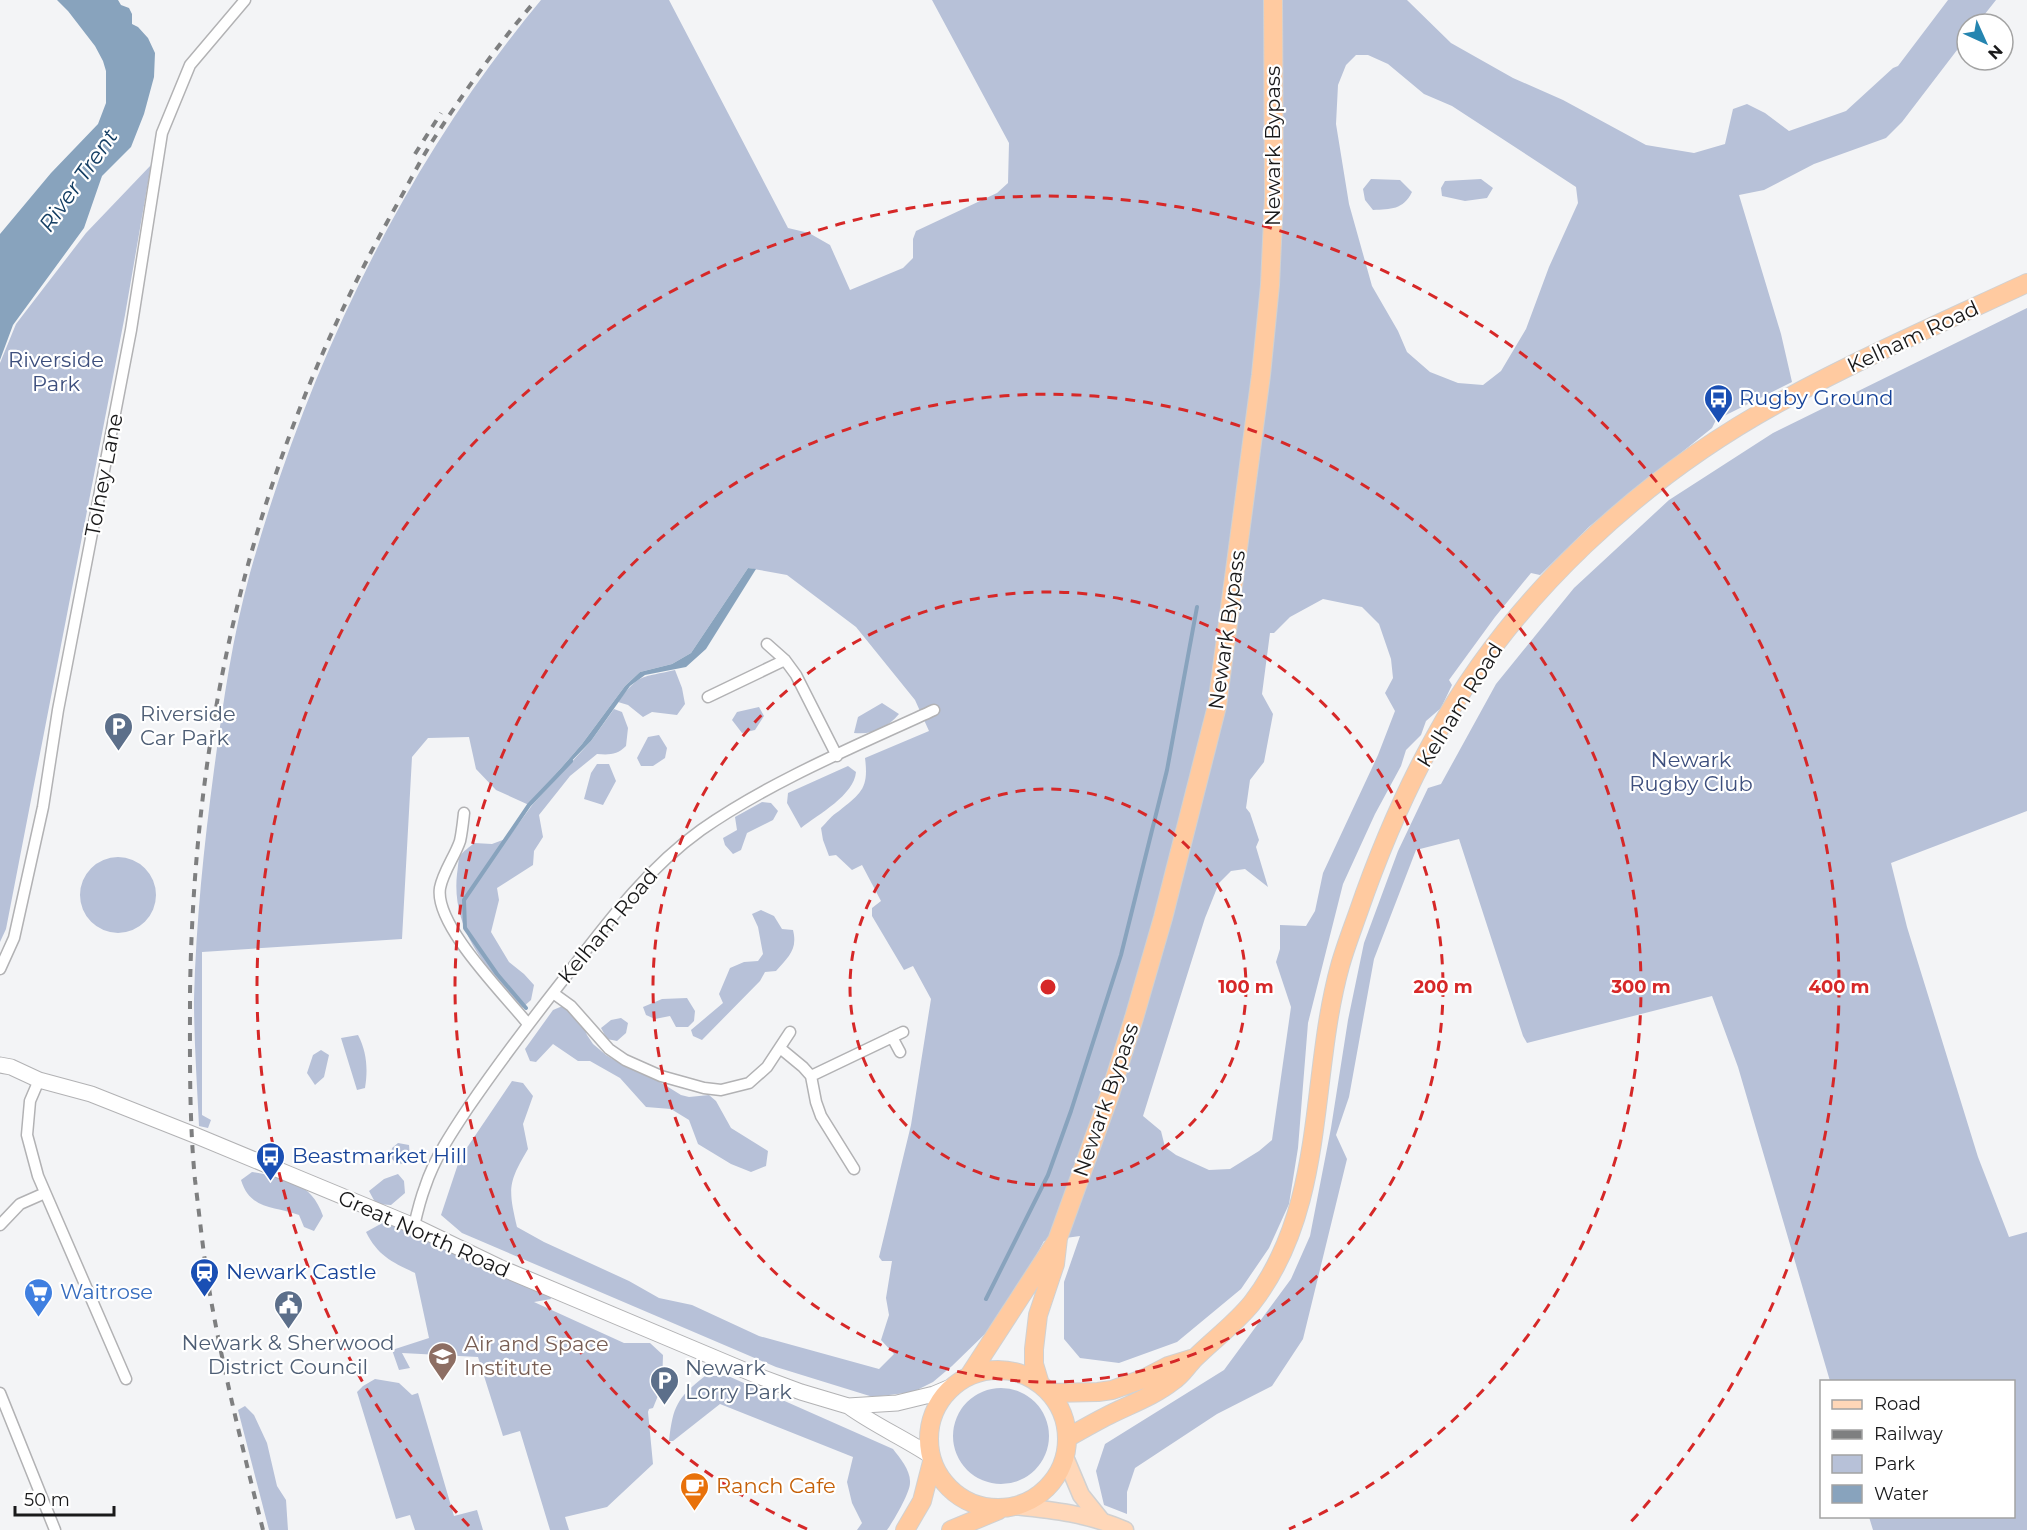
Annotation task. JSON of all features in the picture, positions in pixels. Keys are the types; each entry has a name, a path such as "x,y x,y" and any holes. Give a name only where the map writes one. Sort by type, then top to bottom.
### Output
{"highway":[{"name":"Newark Bypass","path":"969,1376 1058,1238 1110,1094 1134,1017 1217,706 1261,375 1270,285 1274,198 1273,0"},
{"name":"Kelham Road","path":"1067,1438 1176,1379 1195,1358 1236,1322 1272,1274 1287,1245 1307,1181 1328,1024 1340,965 1375,865 1436,735 1477,670 1528,603 1608,523 1680,466 1715,442 1781,401 2027,283"},
{"name":"Newark Bypass","path":"1045,1388 1034,1364 1034,1349 1038,1316 1055,1264 1058,1238"},
{"name":"Kelham Road","path":"1045,1388 1098,1392 1112,1390 1143,1379 1168,1366 1195,1358"},
{"path":"951,1530 1034,1498 1046,1489 1060,1471 1065,1457 1067,1438 1062,1414 1045,1388 1023,1374 1005,1370 987,1371 969,1376 953,1386 943,1396 933,1416 929,1437 932,1459 938,1474 947,1486 964,1499 984,1507 1010,1507"},
{"path":"905,1530 922,1501 932,1459"}],"main road":[{"name":"Great North Road","path":"0,1065 11,1067 39,1080 102,1099 192,1134 414,1226 499,1267 749,1372 801,1392 848,1406 932,1459"},
{"name":"Great North Road","path":"848,1406 897,1403 934,1394 953,1386"},
{"path":"1065,1457 1081,1495 1101,1520"},
{"path":"1010,1507 1057,1510 1101,1520 1125,1530"}],"street":[{"name":"Tolney Lane","path":"0,969 14,938 43,807 58,710 131,330 162,133 190,65 245,0"},
{"path":"767,644 785,660 796,675 837,756"},
{"path":"708,697 785,660"},
{"name":"Kelham Road","path":"414,1226 425,1185 453,1131 495,1068 627,898 680,847 733,808 781,782 934,710"},
{"path":"464,813 460,840 440,888 444,913 454,932 477,963 528,1024"},
{"path":"553,993 571,1006 609,1049 625,1060 661,1076 704,1088 722,1090 749,1083 768,1067 790,1032"},
{"path":"811,1076 903,1032"},
{"path":"892,1037 900,1052"},
{"path":"780,1048 804,1067 811,1076 816,1102 822,1116 854,1169"},
{"path":"39,1080 30,1101 27,1135 45,1193 126,1379"},
{"path":"0,1225 20,1203 45,1193"},
{"path":"0,1393 55,1530"}],"green space":[{"path":"541,0 669,0 788,228 809,233 830,245 850,290 903,268 913,258 913,239 916,231 997,193 1008,183 1009,143 932,0 1407,0 1451,43 1513,78 1563,100 1646,145 1694,153 1725,144 1733,109 1747,104 1765,113 1789,131 1846,111 1898,66 1948,0 1996,0 1986,12 1955,12 1955,53 1902,122 1886,138 1814,164 1764,190 1739,195 1781,334 1792,382 1716,420 1712,428 1590,526 1540,575 1531,573 1495,617 1449,680 1452,685 1441,708 1426,721 1421,735 1406,750 1401,766 1375,814 1343,884 1308,1023 1298,1148 1289,1204 1269,1248 1241,1289 1177,1342 1119,1363 1080,1358 1064,1339 1064,1282 1080,1236 1044,1241 1022,1282 989,1330 952,1366 933,1382 913,1392 873,1397 776,1367 462,1233 441,1215 460,1158 512,1081 523,1083 533,1096 523,1124 528,1149 513,1178 511,1194 517,1227 659,1298 692,1305 759,1336 879,1369 894,1354 881,1340 889,1315 886,1298 892,1261 882,1261 879,1257 911,1125 931,999 913,966 904,970 872,916 872,908 881,901 862,865 852,870 836,855 829,856 821,828 862,789 866,777 865,758 929,731 915,700 856,627 787,575 748,568 691,653 672,664 640,672 625,686 582,744 529,805 496,790 476,769 469,737 428,738 412,757 402,939 202,952 202,1115 211,1120 208,1128 199,1126 194,999 201,884 210,798 225,696 233,646 250,573 273,496 331,345 366,271 445,130 491,64","holes":["1356,55 1368,55 1388,64 1424,94 1452,106 1576,187 1578,203 1549,267 1526,329 1501,371 1483,385 1458,383 1430,372 1407,352 1398,331 1372,286 1349,204 1336,124 1338,85 1346,65","1323,599 1362,607 1379,624 1391,659 1393,678 1385,693 1395,711 1378,755 1323,873 1315,911 1306,926 1280,925 1280,949 1276,962 1291,1007 1272,1140 1230,1169 1209,1170 1176,1155 1165,1147 1161,1131 1143,1116 1205,918 1219,883 1231,871 1245,869 1268,887 1256,847 1259,840 1250,813 1246,808 1250,780 1264,762 1273,714 1262,694 1270,633 1274,633 1290,617"]},
{"name":"Riverside Park","path":"151,165 125,315 6,929 0,942 0,363 16,324 86,233"},
{"path":"1371,179 1400,180 1412,192 1400,205 1391,209 1373,210 1365,200 1363,189"},
{"path":"1481,179 1493,188 1487,198 1465,201 1442,196 1441,188 1445,181"},
{"name":"Newark Rugby Club","path":"2027,308 2027,811 1891,863 1907,927 1978,1157 2009,1237 2027,1232 2027,1530 1873,1530 1869,1518 2015,1518 2015,1380 1830,1380 1738,1067 1712,996 1527,1043 1459,839 1416,850 1374,959 1349,1097 1336,1135 1347,1159 1303,1339 1272,1386 1217,1414 1135,1468 1127,1492 1127,1514 1104,1505 1096,1471 1105,1444 1224,1370 1291,1279 1310,1236 1364,943 1398,851 1428,788 1441,784 1496,684 1574,588 1669,500 1773,433"},
{"path":"675,670 685,704 677,715 652,712 643,717 628,705 618,702 632,685 642,678"},
{"path":"882,703 899,714 879,730 854,733 858,717"},
{"path":"759,707 764,716 755,730 742,733 732,720 737,712"},
{"path":"614,709 622,712 628,728 626,746 613,754 597,754 570,776 539,815 543,837 534,851 533,865 497,888 499,900 491,932 509,962 534,985 531,1000 522,1008 484,963 466,931 457,894 459,858 474,843 492,844 508,838 533,804 591,741"},
{"path":"659,735 667,748 665,758 653,766 641,766 637,758 648,737"},
{"path":"597,764 609,764 616,781 603,805 584,799 591,773"},
{"path":"848,766 856,772 849,788 834,803 801,828 787,803 788,793"},
{"path":"762,802 771,803 778,811 773,820 747,833 741,850 733,854 725,845 723,838 737,830 735,817"},
{"path":"118,857 133,860 145,868 153,880 156,895 153,910 145,922 133,930 118,933 103,930 91,922 83,910 80,895 83,880 91,868 103,860"},
{"path":"761,910 774,916 782,929 793,930 794,943 791,953 776,971 765,972 760,981 702,1040 693,1036 691,1030 723,1003 719,994 730,968 744,962 758,961 763,954 758,927 752,914"},
{"path":"687,998 695,1011 694,1021 688,1027 676,1027 670,1016 655,1019 646,1015 643,1007 662,999"},
{"path":"565,1005 582,1022 593,1044 606,1055 681,1095 689,1097 709,1095 716,1101 731,1128 768,1151 766,1166 751,1172 731,1164 698,1144 689,1120 671,1109 646,1107 620,1078 590,1061 578,1061 553,1044 536,1062 530,1061 525,1049 553,1010"},
{"path":"621,1018 628,1023 626,1033 617,1041 607,1039 601,1028 611,1020"},
{"path":"358,1035 365,1054 366,1075 365,1088 357,1090 341,1038"},
{"path":"321,1050 329,1055 324,1077 315,1085 307,1073 313,1055"},
{"path":"398,1143 409,1145 410,1158 405,1164 396,1163 391,1158 392,1148"},
{"path":"252,1172 285,1179 304,1188 318,1204 323,1216 314,1231 304,1227 299,1215 264,1205 250,1197 241,1180"},
{"path":"398,1174 404,1181 405,1193 391,1205 376,1204 369,1191 384,1179"},
{"path":"386,1221 549,1294 551,1299 534,1302 624,1343 650,1343 663,1355 662,1386 653,1408 648,1412 653,1464 607,1507 565,1517 569,1530 550,1530 520,1431 503,1436 478,1357 402,1353 410,1368 399,1370 392,1350 429,1338 415,1273 381,1253 366,1232"},
{"path":"705,1376 728,1376 893,1449 907,1469 910,1483 904,1500 887,1530 857,1530 862,1523 852,1503 847,1482 853,1457 720,1404 673,1441 669,1441 672,1419 678,1404 682,1397"},
{"path":"375,1379 399,1383 412,1395 418,1393 454,1516 477,1510 483,1530 415,1530 410,1515 396,1519 357,1392"},
{"path":"1001,1388 1020,1391 1035,1402 1046,1417 1049,1436 1046,1455 1035,1470 1020,1481 1001,1484 982,1481 967,1470 956,1455 953,1436 956,1417 967,1402 982,1391"},
{"path":"245,1406 254,1415 267,1443 277,1486 286,1500 288,1530 269,1530 238,1410"}],"water":[{"name":"River Trent","path":"57,0 118,0 121,5 129,8 132,14 132,24 148,38 155,53 154,77 144,114 131,147 102,176 84,228 13,325 0,360 0,234 51,173 98,124 106,103 106,71 103,61 95,46"},
{"path":"748,568 756,569 706,649 686,667 645,675 630,686 591,741 529,805 582,744 625,686 640,672 672,664 691,653"}],"waterway":[{"path":"986,1299 1048,1175 1121,955 1167,770 1197,607"},
{"path":"526,1008 497,974 465,928 464,900 529,805 571,761"}],"railway":[{"path":"263,1530 211,1300 195,1180 192,1133 190,993 194,889 204,788 219,689 241,591 269,495 303,401 343,308 423,156 483,67 536,0"},
{"path":"415,154 441,113"}],"place":[{"name":"Rugby Ground","path":"1718,424"},
{"name":"Riverside Car Park","path":"119,752"},
{"name":"Beastmarket Hill","path":"271,1182"},
{"name":"Newark Castle","path":"205,1298"},
{"name":"Waitrose","path":"39,1318"},
{"name":"Newark & Sherwood District Council","path":"288,1330"},
{"name":"Air and Space Institute","path":"443,1382"},
{"name":"Newark Lorry Park","path":"664,1406"},
{"name":"Ranch Cafe","path":"695,1512"}]}
